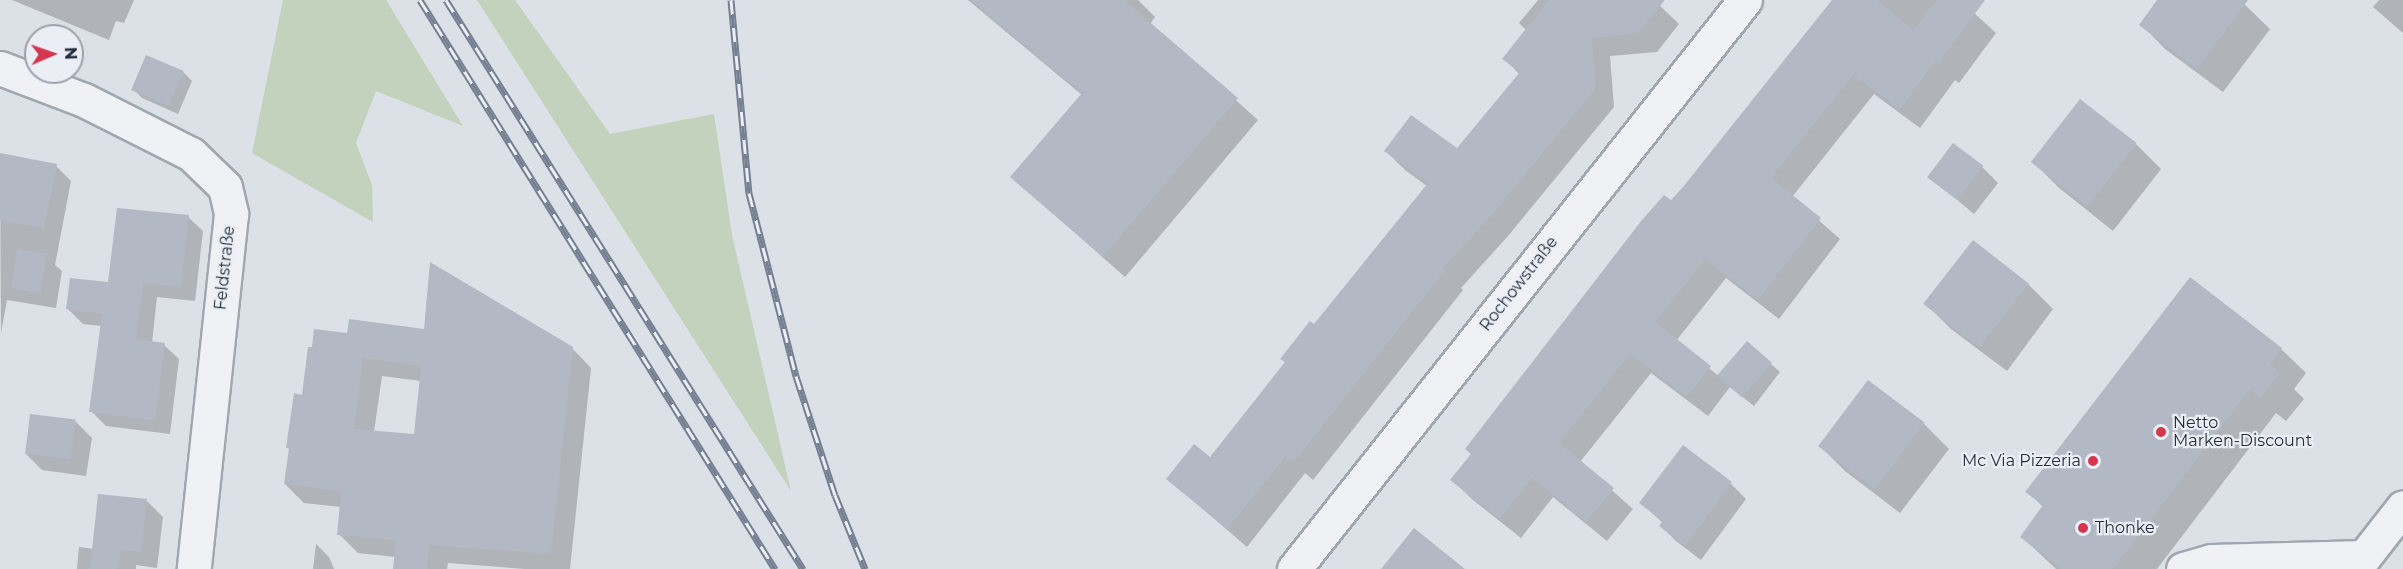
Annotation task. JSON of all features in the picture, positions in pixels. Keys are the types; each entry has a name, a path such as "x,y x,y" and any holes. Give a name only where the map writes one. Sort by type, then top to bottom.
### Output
{"street":[{"name":"Rochowstraße","path":"1294,569 1745,0"},
{"name":"Feldstraße","path":"0,68 84,100 191,154 225,187 231,214 194,569"},
{"path":"2183,569 2211,561 2364,557 2403,507"}],"green space":[{"path":"283,0 386,0 463,126 376,91 356,143 372,185 373,222 252,153"},
{"path":"477,0 515,0 610,134 714,114 732,235 791,491"}],"building":[{"path":"970,0 1124,0 1238,98 1103,257 1010,177 1082,93"},
{"path":"1549,0 1665,0 1638,33 1592,38 1596,88 1490,217 1443,268 1445,270 1294,462 1286,456 1227,529 1166,479 1194,444 1210,457 1285,362 1280,359 1310,321 1314,324 1428,183 1384,151 1411,115 1457,148 1520,72 1502,59"},
{"path":"1832,0 1877,0 1914,30 1936,0 1985,0 1938,64 1935,61 1900,109 1853,75 1771,178 1821,218 1758,300 1705,259 1655,322 1711,366 1687,397 1630,354 1559,443 1614,488 1586,522 1532,478 1500,519 1450,480 1471,454 1465,449 1642,220 1664,195 1671,200 1683,187"},
{"path":"2157,0 2248,0 2197,69 2139,25"},
{"path":"146,55 184,71 169,106 131,90"},
{"path":"2080,99 2137,143 2087,206 2031,162"},
{"path":"1953,143 1983,166 1957,200 1927,177"},
{"path":"0,153 57,164 44,228 0,220"},
{"path":"117,208 189,215 181,287 143,283 136,339 165,343 155,420 89,412 102,314 66,309 70,278 108,282"},
{"path":"1973,240 2029,284 1979,348 1923,304"},
{"path":"17,249 47,254 40,293 11,289"},
{"path":"430,262 573,347 551,554 429,545 427,569 393,569 396,540 337,535 341,491 284,484 289,448 286,448 294,393 302,395 308,347 312,347 314,329 347,333 349,319 424,329","holes":["363,358 421,366 414,434 354,429"]},
{"path":"2190,277 2282,348 2270,364 2280,373 2261,398 2250,389 2113,569 2062,569 2020,537 2043,505 2025,492"},
{"path":"1747,341 1772,363 1742,397 1717,376"},
{"path":"1868,380 1925,423 1875,489 1818,446"},
{"path":"30,414 76,420 71,459 25,454"},
{"path":"1683,445 1732,482 1685,546 1659,526 1663,521 1639,503"},
{"path":"98,494 147,499 141,552 121,550 118,569 90,569"},
{"path":"1414,528 1465,569 1381,569"}],"railway":[{"path":"420,0 775,569"},
{"path":"446,0 803,569"},
{"path":"731,0 749,193 796,376 835,495 865,569"}],"place":[{"name":"Netto Marken-Discount","path":"2161,432"},
{"name":"Mc Via Pizzeria","path":"2093,461"},
{"name":"Thonke","path":"2083,528"}]}
